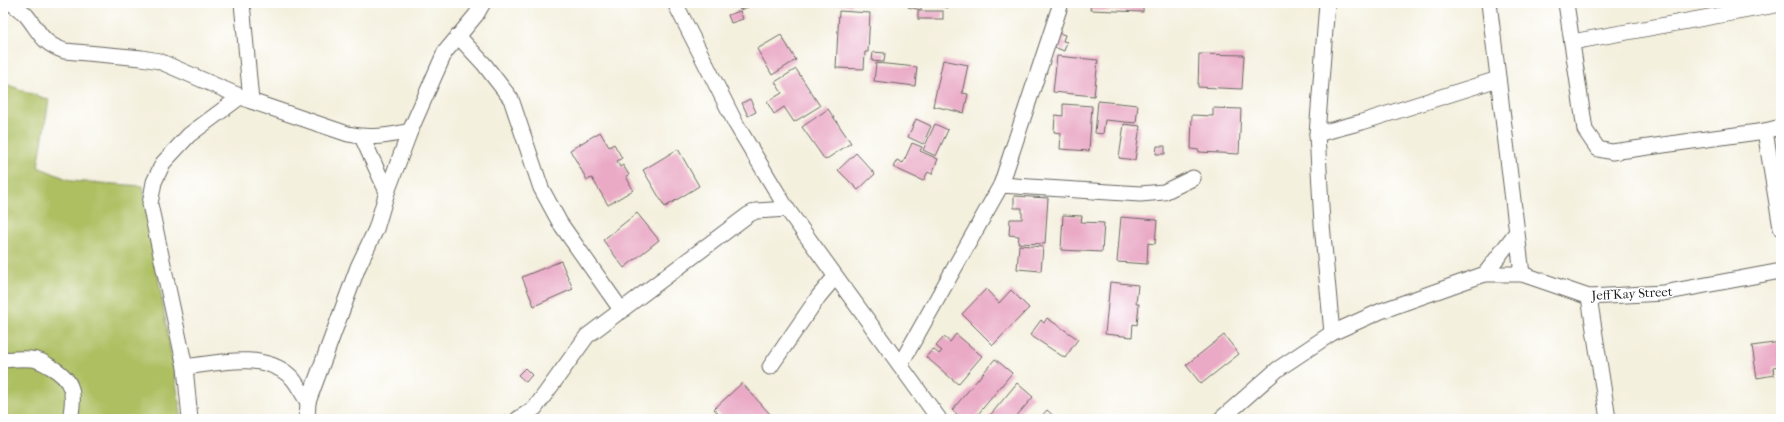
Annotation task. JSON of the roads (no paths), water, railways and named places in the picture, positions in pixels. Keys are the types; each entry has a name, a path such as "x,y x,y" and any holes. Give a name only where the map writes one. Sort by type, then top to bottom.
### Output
{"street":[{"path":"11,3 25,14 46,42 53,48 65,51 159,61 246,99 348,134 362,137 386,137 410,130"},
{"path":"242,3 246,99"},
{"path":"307,419 308,402 358,267 376,229 386,192 410,130 445,52 476,15 483,3"},
{"path":"675,3 736,124 787,209 939,419"},
{"path":"900,365 1001,185 1061,3"},
{"path":"1327,3 1317,134 1322,224 1332,333"},
{"path":"1489,3 1522,274"},
{"path":"1566,3 1585,130 1598,149 1612,152 1765,131 1781,127"},
{"path":"1572,42 1781,4"},
{"path":"458,36 484,64 511,99 541,188 560,223 622,311"},
{"path":"1317,134 1362,122 1498,79"},
{"path":"190,419 185,367 150,204 154,182 163,163 189,135 246,99"},
{"path":"1765,131 1781,228"},
{"path":"362,137 386,192"},
{"path":"1001,185 1140,194 1164,192 1193,178"},
{"path":"518,419 536,408 587,336 748,215 756,211 787,209"},
{"path":"1221,419 1278,369 1332,333 1381,311 1485,274 1516,233"},
{"name":"Jeff Kay Street","path":"1485,274 1522,274 1589,297 1663,293 1781,271"},
{"path":"770,367 819,296 835,277"},
{"path":"1589,297 1608,419"},
{"path":"3,360 37,360 60,374 70,383 72,389 74,402 70,419"},
{"path":"185,367 247,360 272,364 291,376 308,402"}]}
